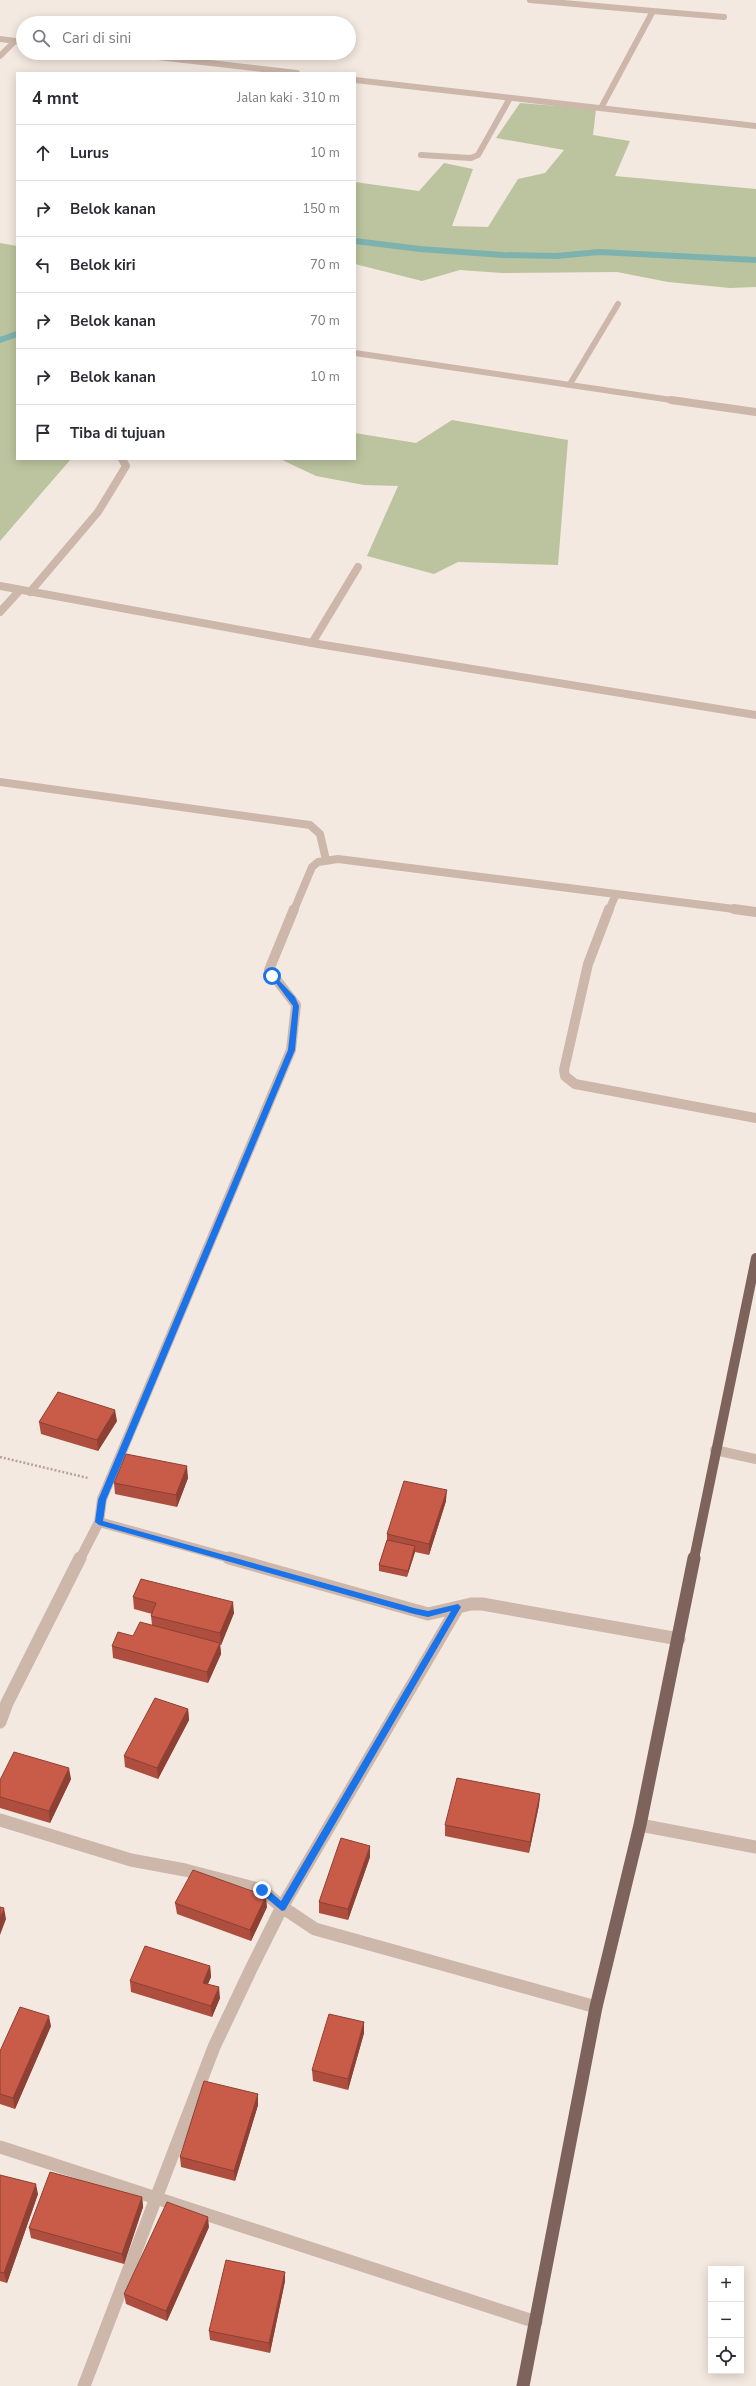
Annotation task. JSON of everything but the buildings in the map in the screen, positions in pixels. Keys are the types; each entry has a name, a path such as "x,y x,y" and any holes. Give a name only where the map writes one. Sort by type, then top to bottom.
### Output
{"main road":[{"path":"523,2386 596,2007 640,1825 679,1639 714,1450 756,1258"}],"street":[{"path":"530,0 724,17"},
{"path":"601,108 653,11"},
{"path":"0,39 15,41"},
{"path":"0,56 15,41"},
{"path":"184,60 288,72"},
{"path":"356,80 756,126"},
{"path":"421,155 467,158 478,155 510,98"},
{"path":"570,384 618,304"},
{"path":"356,353 756,412"},
{"path":"30,592 98,512 126,466 123,460"},
{"path":"312,643 358,567"},
{"path":"0,586 312,643 756,715"},
{"path":"0,612 20,590"},
{"path":"0,782 310,826 320,834 326,860"},
{"path":"0,1722 7,1703 99,1522 102,1500 292,1050 296,1006 293,998 272,976 269,970 270,963 309,872 318,862 338,859 756,912"},
{"path":"616,894 601,925 585,973 575,1028 564,1070 565,1076 575,1084 756,1118"},
{"path":"714,1450 756,1459"},
{"path":"99,1522 428,1614 458,1607 482,1604 679,1639"},
{"path":"84,2386 158,2198 214,2047 282,1907 458,1607"},
{"path":"0,1820 131,1860 185,1870 262,1890 282,1907 314,1929 596,2007"},
{"path":"640,1825 756,1847"},
{"path":"0,2147 536,2322"}],"path":[{"path":"0,1457 110,1483"}],"green space":[{"path":"520,103 596,109 593,135 630,141 615,176 756,189 756,287 730,288 668,282 617,272 502,273 460,270 422,281 356,264 356,182 419,191 444,163 473,169 452,226 488,227 518,179 545,173 564,150 496,138"},
{"path":"0,243 16,246 16,460 70,460 0,541"},
{"path":"452,420 568,440 558,565 458,562 434,574 367,556 398,486 364,485 316,476 282,460 356,460 356,433 416,443"}],"waterway":[{"path":"356,241 420,249 503,255 556,256 599,252 756,260"},
{"path":"0,340 16,334"}],"route":[{"path":"262,1890 282,1907 458,1607 428,1614 414,1611 99,1522 102,1500 292,1050 297,1012 296,1006 293,998 272,976"}]}
